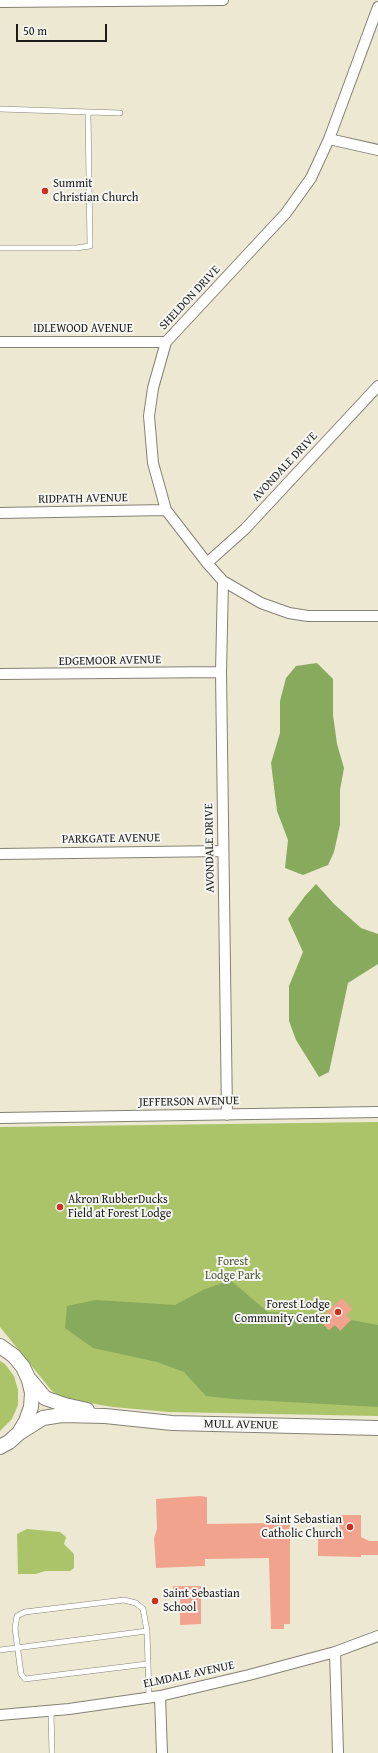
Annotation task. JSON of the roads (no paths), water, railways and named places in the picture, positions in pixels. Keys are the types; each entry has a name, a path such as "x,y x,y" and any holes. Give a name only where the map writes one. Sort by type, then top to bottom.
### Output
{"street":[{"path":"0,2 223,0"},
{"name":"SHELDON DRIVE","path":"378,7 329,139 311,178 286,213 166,342 153,388 150,422 153,464 166,510 207,563 223,581 260,603 289,613 308,616 378,616"},
{"path":"329,139 378,150"},
{"name":"IDLEWOOD AVENUE","path":"0,342 166,342"},
{"name":"AVONDALE DRIVE","path":"207,563 245,529 378,386"},
{"name":"RIDPATH AVENUE","path":"0,513 166,510"},
{"name":"AVONDALE DRIVE","path":"223,581 221,672 227,1115"},
{"name":"EDGEMOOR AVENUE","path":"0,674 221,672"},
{"name":"PARKGATE AVENUE","path":"0,854 223,851"},
{"name":"JEFFERSON AVENUE","path":"0,1118 378,1112"},
{"path":"1,1345 14,1356 23,1367 29,1380 32,1393 31,1408 19,1433"},
{"name":"MULL AVENUE","path":"29,1380 45,1398 105,1416"},
{"name":"MULL AVENUE","path":"0,1447 43,1418 62,1416 105,1416 172,1423 378,1428"},
{"name":"ELMDALE AVENUE","path":"0,1715 51,1711 160,1696 249,1675 335,1652 378,1636"},
{"path":"335,1652 338,1753"},
{"path":"160,1696 162,1753"}],"lane":[{"path":"0,108 120,113"},
{"path":"0,248 76,248 90,246 88,112"},
{"path":"147,1664 25,1678 21,1674 15,1628 17,1616 25,1612 124,1600 136,1603 143,1609 147,1631 149,1698"},
{"path":"0,1650 147,1631"},
{"path":"51,1711 52,1753"}],"place":[{"name":"Summit Christian Church","path":"45,191"},
{"name":"Akron RubberDucks Field at Forest Lodge","path":"60,1207"},
{"name":"Forest Lodge Community Center","path":"338,1312"},
{"name":"Saint Sebastian Catholic Church","path":"350,1527"},
{"name":"Saint Sebastian School","path":"155,1601"}],"park label":[{"name":"Forest Lodge Park","path":"233,1269"}]}
